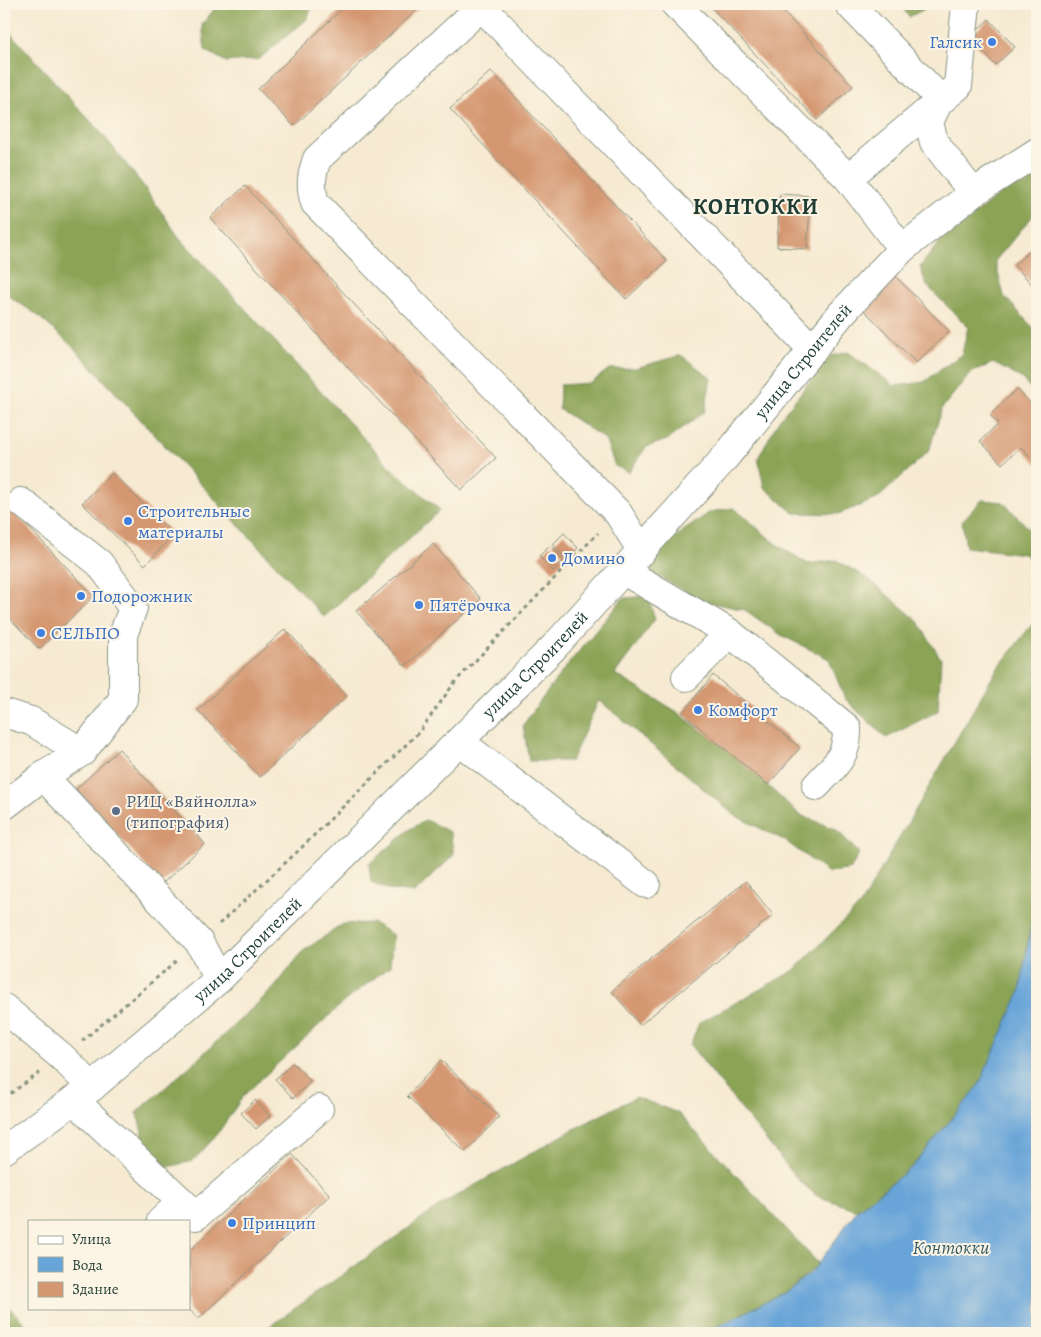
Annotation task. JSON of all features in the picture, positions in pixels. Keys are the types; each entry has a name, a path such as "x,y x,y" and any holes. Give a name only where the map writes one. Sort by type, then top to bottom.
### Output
{"street":[{"path":"675,4 848,178 902,249"},
{"path":"848,4 940,99"},
{"path":"848,178 940,99 958,86 966,4"},
{"path":"642,551 618,513 315,203 310,190 312,174 317,159 483,5 813,350"},
{"path":"940,99 929,122 934,142 973,193"},
{"name":"улица Строителей","path":"4,1150 83,1094 218,979 460,742 554,647 723,460 841,314 902,249 973,193 1037,152"},
{"path":"4,806 43,776 82,752 123,699 123,635 133,608 99,563 21,502"},
{"path":"624,571 730,633 847,728 847,742 843,757 816,786"},
{"path":"686,677 730,633"},
{"path":"4,713 31,722 82,752"},
{"path":"460,742 646,884"},
{"path":"43,776 199,942 218,979"},
{"path":"4,1008 62,1058 83,1094 196,1216 319,1109"},
{"path":"162,1220 182,1202"}],"path":[{"path":"4,1098 62,1058 199,942 296,853 419,732 455,682 618,513"}],"green space":[{"path":"218,4 314,4 306,20 259,59 226,62 205,50 202,25"},
{"path":"900,4 934,4 909,17"},
{"path":"4,26 104,136 142,184 179,237 393,470 440,510 324,617 72,346 36,314 4,293"},
{"path":"1037,162 1037,211 995,261 1004,296 1037,332 1037,395 1021,378 993,363 971,373 942,408 929,451 877,499 838,514 794,513 764,487 758,458 779,420 830,356 848,352 895,386 924,382 962,354 968,327 927,286 920,267 944,236 983,208"},
{"path":"681,355 711,378 705,411 667,440 646,447 629,472 615,466 605,439 559,409 560,385 591,383 609,369 636,368"},
{"path":"982,500 1003,502 1037,537 1037,565 1024,554 966,547 962,521"},
{"path":"734,508 776,544 808,564 836,560 867,578 917,620 941,659 938,711 886,738 845,699 829,659 781,635 745,610 703,601 642,567 672,539 710,512"},
{"path":"648,596 655,619 615,674 676,711 735,756 800,815 836,829 859,853 851,869 829,873 784,840 734,815 599,700 571,761 529,761 523,725 560,674 623,598"},
{"path":"1037,618 1037,888 1020,992 978,1087 912,1167 857,1210 817,1196 798,1180 690,1045 699,1023 793,971 861,904 997,669"},
{"path":"426,820 450,832 454,855 414,893 391,890 371,882 369,864 410,829"},
{"path":"373,923 393,935 390,966 345,1001 244,1095 216,1136 193,1161 167,1167 146,1149 137,1112 188,1068 274,988 303,951 343,924"},
{"path":"636,1097 678,1113 819,1264 787,1291 705,1333 260,1333 447,1201 574,1129"},
{"path":"4,1302 34,1333 4,1333"}],"water":[{"name":"Контокки","path":"1037,888 1037,1333 705,1333 787,1291 812,1272 857,1210 912,1167 978,1087 1020,992"}],"building":[{"path":"347,4 423,4 294,126 258,89"},
{"path":"708,4 776,4 853,86 817,120"},
{"path":"989,19 1015,47 995,65 969,37"},
{"path":"491,71 667,261 626,299 450,109"},
{"path":"245,186 496,458 461,490 210,218"},
{"path":"780,194 811,196 807,249 777,247"},
{"path":"1037,244 1037,290 1014,265"},
{"path":"893,274 949,331 916,363 860,306"},
{"path":"1017,389 1037,410 1037,464 1021,447 1002,464 980,441 998,424 990,415"},
{"path":"112,473 174,535 145,565 82,503"},
{"path":"9,507 94,596 39,649 4,612 4,512"},
{"path":"564,533 578,548 566,559 553,544"},
{"name":"Пятёрочка","path":"433,544 481,599 405,666 356,611"},
{"path":"551,545 564,560 553,571 539,556"},
{"path":"285,629 347,696 260,777 198,710"},
{"path":"713,675 800,748 768,785 682,713"},
{"path":"119,749 205,844 162,884 76,789"},
{"path":"746,881 773,915 640,1025 612,991"},
{"path":"441,1060 499,1117 465,1152 407,1096"},
{"path":"293,1063 311,1082 293,1098 275,1079"},
{"path":"255,1100 270,1116 256,1129 241,1113"},
{"path":"292,1154 330,1195 198,1319 190,1310 190,1250"}],"place":[{"name":"Галсик","path":"992,42"},
{"name":"Строительные материалы","path":"128,521"},
{"name":"Домино","path":"552,558"},
{"name":"Подорожник","path":"81,596"},
{"name":"Пятёрочка","path":"419,605"},
{"name":"СЕЛЬПО","path":"41,633"},
{"name":"Комфорт","path":"698,710"},
{"name":"РИЦ «Вяйнолла» (типография)","path":"116,811"},
{"name":"Принцип","path":"232,1223"}],"district":[{"name":"КОНТОККИ","path":"756,206"}]}
